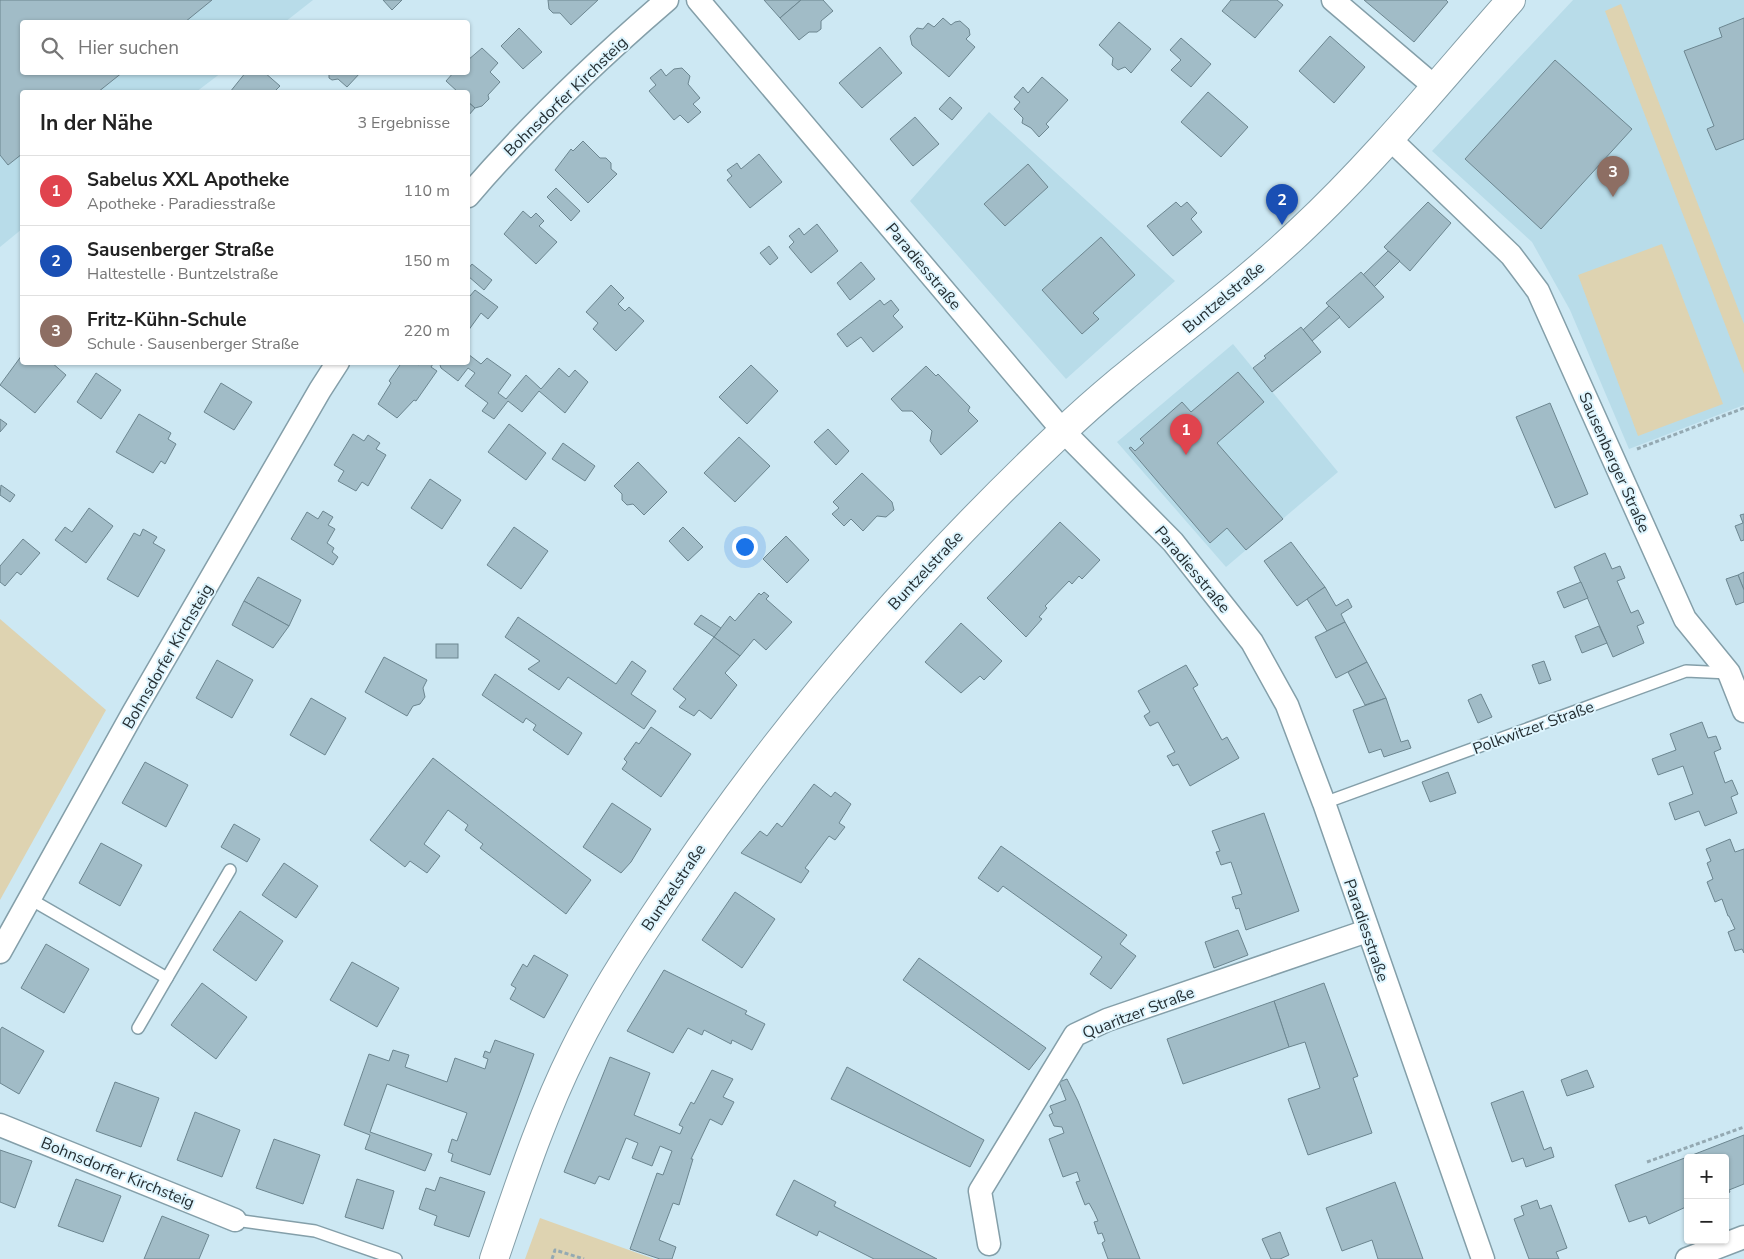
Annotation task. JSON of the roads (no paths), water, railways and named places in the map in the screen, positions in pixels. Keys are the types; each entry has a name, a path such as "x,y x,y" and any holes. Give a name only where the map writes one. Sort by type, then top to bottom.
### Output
{"street":[{"name":"Bohnsdorfer Kirchsteig","path":"470,194 503,155 563,95 667,0"},
{"name":"Paradiesstraße","path":"698,0 1063,430 1173,542 1252,642 1287,705 1324,803 1367,931 1483,1259"},
{"path":"1333,0 1435,87"},
{"name":"Buntzelstraße","path":"494,1259 543,1124 572,1054 600,1000 637,940 707,837 810,701 890,607 952,540 1063,430 1264,263 1320,212 1435,87 1511,0"},
{"name":"Sausenberger Straße","path":"1389,138 1511,255 1538,291 1686,619 1737,670 1744,711"},
{"name":"Bohnsdorfer Kirchsteig","path":"0,952 133,713 336,365"},
{"name":"Quaritzer Straße","path":"989,1244 980,1191 1075,1035 1107,1020 1367,931"},
{"name":"Bohnsdorfer Kirchsteig","path":"0,1125 235,1220"},
{"path":"1687,1259 1744,1237"}],"lane":[{"name":"Polkwitzer Straße","path":"1324,803 1686,671 1737,670"},
{"path":"138,1028 230,870"},
{"path":"30,899 167,978"},
{"path":"235,1220 315,1231 396,1259"}],"place":[{"name":"Fritz-Kühn-Schule","path":"1613,197"},
{"name":"Sausenberger Straße","path":"1282,225"},
{"name":"Sabelus XXL Apotheke","path":"1186,455"}]}
